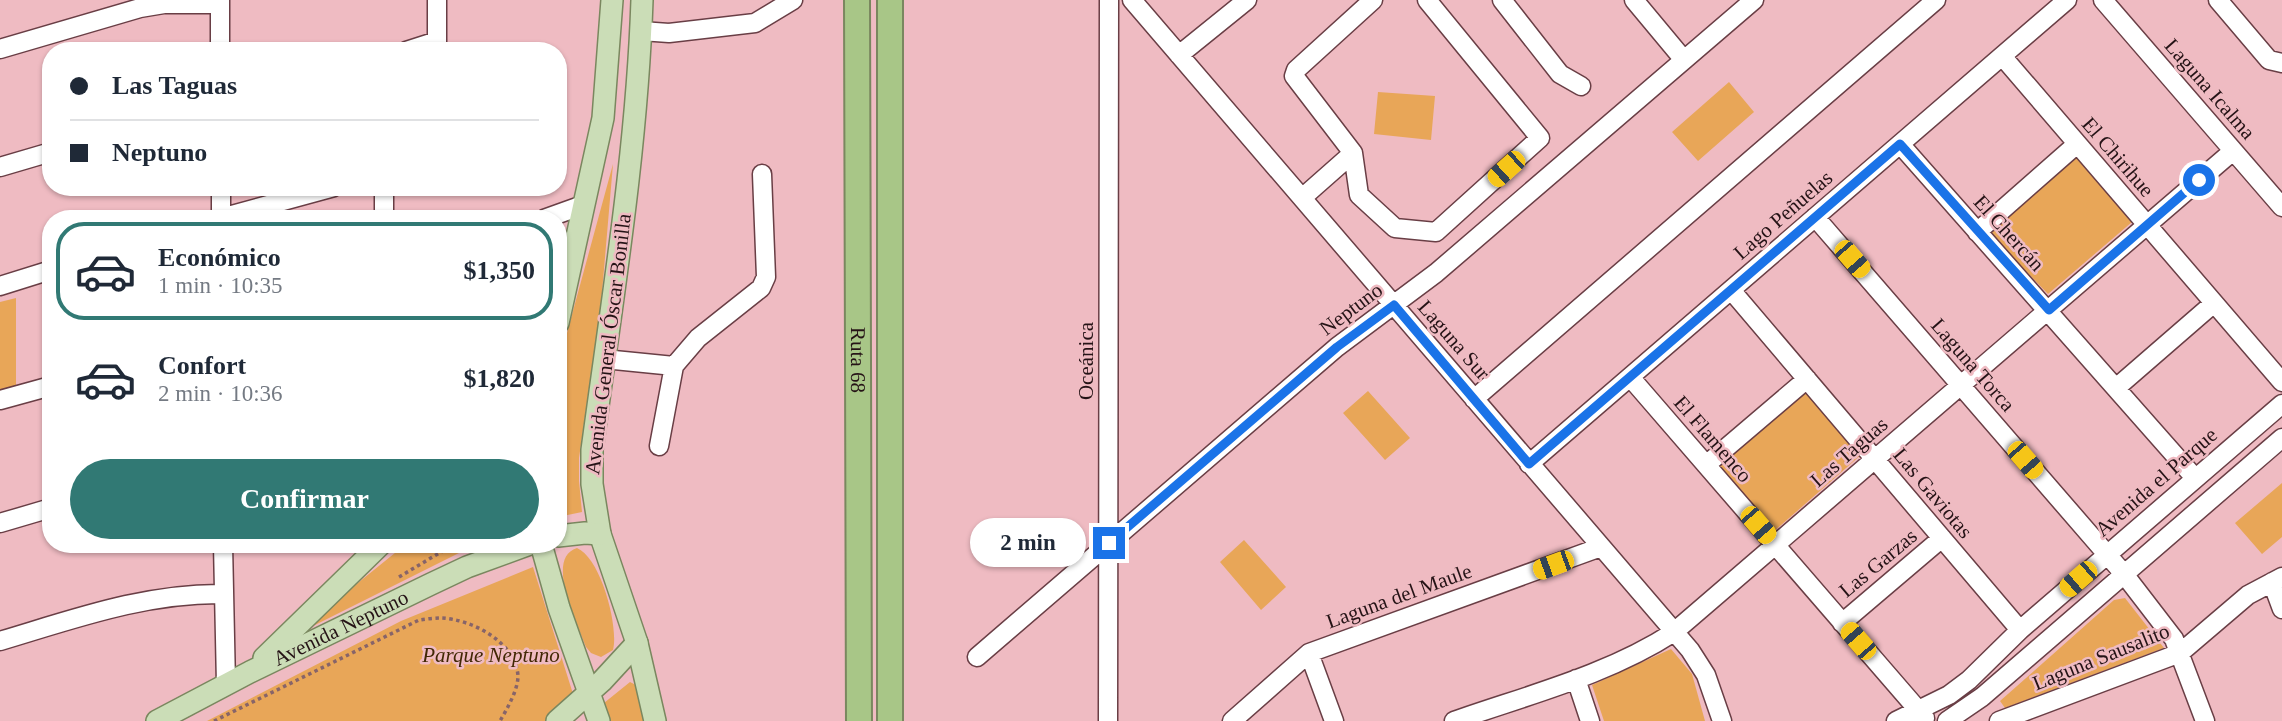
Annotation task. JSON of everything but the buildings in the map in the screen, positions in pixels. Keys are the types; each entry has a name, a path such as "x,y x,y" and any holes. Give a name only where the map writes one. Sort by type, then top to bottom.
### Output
{"highway":[{"name":"Ruta 68","path":"857,0 859,721"},
{"name":"Ruta 68","path":"890,0 890,721"}],"main road":[{"name":"Avenida General Óscar Bonilla","path":"567,281 603,118 608,81 612,0"},
{"name":"Avenida General Óscar Bonilla","path":"642,0 626,191 592,450 592,484 600,534 637,643 655,721"},
{"path":"567,248 583,207"},
{"path":"567,535 600,534"},
{"path":"250,672 372,553"},
{"name":"Avenida Neptuno","path":"157,721 250,672 467,567 505,553"},
{"path":"544,553 559,608 599,721"},
{"path":"557,721 614,669 637,643"}],"street":[{"path":"437,0 437,42"},
{"path":"641,31 669,33 755,23 793,0"},
{"name":"Oceánica","path":"1108,721 1109,0"},
{"name":"Laguna Sur","path":"1132,0 1690,650 1706,675 1722,721"},
{"path":"1373,0 1296,70 1294,76 1353,153 1359,195 1395,228 1436,232 1541,138 1427,0"},
{"path":"1502,0 1560,74 1581,86"},
{"path":"1633,0 1684,60"},
{"name":"Neptuno","path":"977,657 1337,347 1436,273 1754,0"},
{"path":"1474,398 1936,0"},
{"name":"Lago Peñuelas","path":"1529,464 2067,0"},
{"name":"Laguna Icalma","path":"2103,0 2282,207"},
{"path":"2218,0 2269,60 2282,63"},
{"path":"0,49 140,8 164,4 220,2 220,42"},
{"path":"1179,55 1237,3"},
{"name":"El Chirihue","path":"2002,56 2282,382"},
{"name":"El Chercán","path":"1900,144 2195,478"},
{"path":"1977,232 2077,144"},
{"name":"Las Taguas","path":"1454,721 1483,716 1576,679 1645,651 1675,632 2233,151"},
{"path":"1302,198 1353,153"},
{"path":"0,167 42,155"},
{"path":"659,446 674,366 698,338 761,288 766,277 762,174"},
{"path":"250,210 301,196"},
{"path":"567,212 583,207"},
{"name":"Laguna Torca","path":"1815,217 2124,574 2166,628 2180,653 2205,721"},
{"path":"0,286 42,273"},
{"name":"Las Gaviotas","path":"1731,290 2020,630"},
{"path":"2116,388 2214,303"},
{"path":"604,359 674,366"},
{"name":"El Flamenco","path":"1630,377 1923,716"},
{"path":"1706,465 1807,379"},
{"path":"0,400 42,388"},
{"name":"Avenida el Parque","path":"1896,721 1923,716 1969,680 2020,630 2106,554 2282,404"},
{"path":"1947,721 1970,715 2124,574 2282,438"},
{"path":"0,523 42,511"},
{"name":"Las Garzas","path":"1842,623 1942,538"},
{"name":"Laguna del Maule","path":"1232,721 1309,653 1601,547"},
{"path":"223,553 226,685"},
{"path":"2277,580 2282,608"},
{"name":"Laguna Sausalito","path":"1999,721 2180,653 2248,595 2277,580"},
{"path":"0,641 126,604 183,594 223,594"},
{"path":"1309,653 1334,721"},
{"path":"1576,679 1590,721"}],"path":[{"path":"214,721 419,620 440,618 470,623 502,644 513,659 518,677 509,706 499,721"}],"green space":[{"path":"1729,82 1754,112 1698,161 1672,132"},
{"path":"1378,92 1435,96 1431,140 1374,134"},
{"path":"2075,155 2132,222 2048,294 1990,234"},
{"path":"613,164 601,304 579,458 582,512 567,515 567,333"},
{"path":"16,298 16,392 0,396 0,302"},
{"path":"1805,388 1862,454 1771,534 1714,468"},
{"path":"1368,391 1410,438 1385,460 1343,413"},
{"path":"2282,483 2282,537 2262,554 2235,523"},
{"path":"1244,540 1286,587 1261,610 1220,562"},
{"name":"Parque Neptuno","path":"577,548 586,554 594,565 611,610 613,650 601,657 591,653 586,647 566,593 563,565 568,554"},
{"name":"Parque Neptuno","path":"395,553 459,553 309,628 306,625"},
{"name":"Parque Neptuno","path":"533,567 574,697 546,721 207,721 401,621"},
{"path":"2125,598 2164,648 2005,708 2000,701 2114,600"},
{"path":"1671,649 1692,674 1705,721 1604,721 1592,685"},
{"path":"630,682 636,685 644,721 609,721 604,703"}],"route":[{"path":"1109,543 1337,347 1394,305 1529,464 1900,144 2049,310 2199,180"}]}
